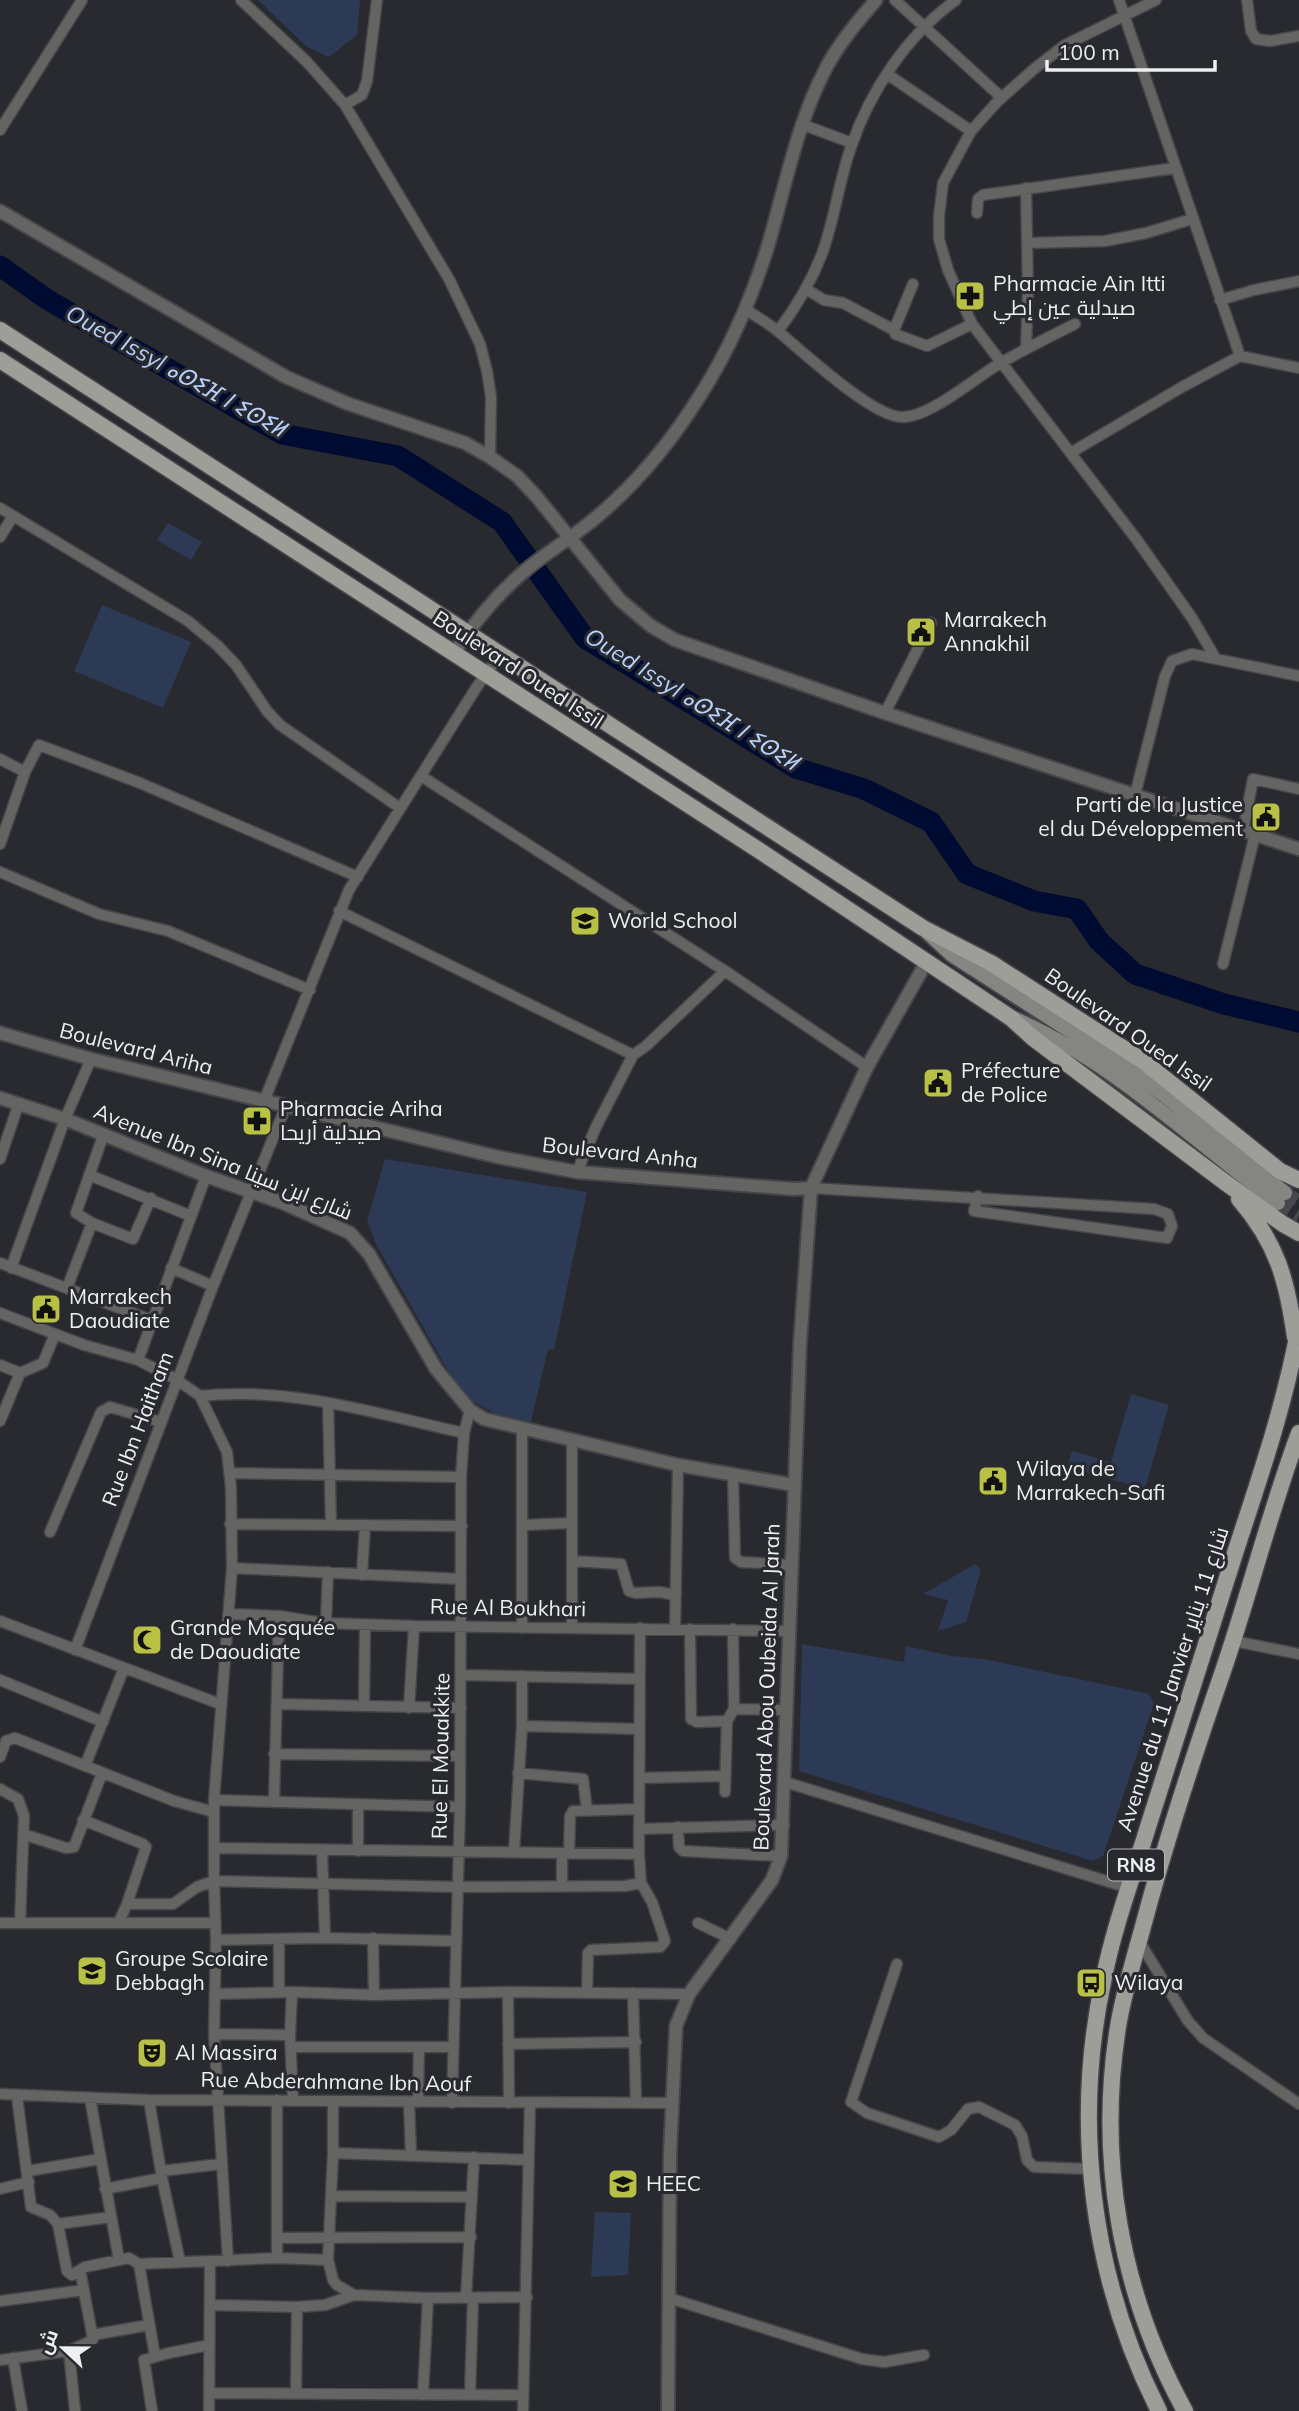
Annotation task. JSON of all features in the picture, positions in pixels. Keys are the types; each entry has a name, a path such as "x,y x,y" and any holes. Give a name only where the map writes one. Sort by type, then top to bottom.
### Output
{"main road":[{"name":"Boulevard Oued Issil","path":"0,330 923,928 990,963 1143,1061 1280,1171 1299,1180"},
{"name":"Boulevard Oued Issil","path":"0,360 487,673 927,961 1011,1018 1033,1038 1226,1184 1299,1233"},
{"name":"Boulevard Oued Issil","path":"923,928 951,955 1079,1035 1154,1088 1281,1198 1077,1052 1040,1030 1011,1018"},
{"path":"1265,1158 1299,1168"},
{"path":"1226,1184 1258,1221 1280,1265 1290,1303 1296,1345"},
{"name":"Avenue du 11 Janvier شارع 11 يناير","path":"1159,2411 1130,2348 1112,2291 1099,2236 1091,2169 1089,2091 1093,2038 1104,1975 1129,1888 1264,1465 1299,1327"},
{"name":"Avenue du 11 Janvier شارع 11 يناير","path":"1185,2411 1155,2352 1135,2293 1121,2234 1112,2173 1111,2111 1115,2055 1123,2001 1177,1811 1299,1433"}],"street":[{"path":"0,130 82,0"},
{"path":"242,0 307,62 345,105 449,279 480,344 491,397 490,457"},
{"path":"345,105 362,95 367,81 377,0"},
{"path":"454,653 495,600 525,571 569,540 625,492 677,431 702,393 745,309 766,252 802,124 827,65 849,32 876,0"},
{"path":"895,0 1001,97"},
{"path":"778,331 806,289 823,251 852,143 877,89 925,27 956,0"},
{"path":"1119,0 1240,356"},
{"path":"1156,0 1065,46 1001,97 971,131 943,183 939,239 948,270 972,324 1072,452 1192,618 1216,659"},
{"path":"1247,0 1249,20 1256,39 1270,41 1299,36"},
{"path":"887,74 971,131"},
{"path":"802,124 852,143"},
{"path":"977,213 978,199 983,195 1175,168"},
{"path":"1026,188 1026,349"},
{"path":"0,211 286,377 346,402 465,443 490,457 517,476 597,575 635,614 675,640 885,713 1299,849"},
{"path":"1028,243 1105,242 1192,219"},
{"path":"1220,300 1299,281"},
{"path":"894,330 913,284"},
{"path":"806,289 824,300 842,303 894,330 895,334 927,346 972,324"},
{"path":"745,309 778,331 831,377 878,408 901,418 918,414 936,405 1002,362 1075,324"},
{"path":"1072,452 1172,392 1240,356 1299,368"},
{"path":"0,508 188,621 236,665 267,711 280,725 400,808"},
{"path":"0,537 13,516"},
{"path":"885,713 931,623"},
{"path":"264,1101 339,911 400,808 501,653"},
{"path":"1135,795 1165,676 1172,661 1192,654 1299,676"},
{"path":"0,844 25,772 38,745 140,783 358,877"},
{"path":"0,760 25,772"},
{"path":"421,776 725,971 867,1067"},
{"path":"1223,964 1249,833 1253,779 1299,789"},
{"path":"0,872 99,914 168,932 310,990"},
{"path":"339,911 633,1055"},
{"name":"Boulevard Abou Oubeida Al Jarah","path":"668,2411 671,2103 676,2026 689,1994 772,1880 781,1856 800,1344 811,1188 867,1067 927,961"},
{"path":"577,1172 596,1127 633,1055 646,1046 725,971"},
{"name":"Boulevard Ariha","path":"0,1033 91,1059 264,1101"},
{"path":"11,1268 65,1119 91,1059"},
{"name":"Avenue Ibn Sina شارع ابن سينا","path":"0,1098 65,1119 341,1228 359,1241 436,1369 470,1410 484,1419 678,1465 794,1485"},
{"name":"Boulevard Anha","path":"264,1101 498,1157 577,1172 794,1189 978,1196 1154,1209 1168,1214 1172,1226 1167,1238 974,1211 978,1196"},
{"path":"0,1159 19,1103"},
{"name":"Rue Ibn Haitham","path":"75,1650 160,1422 286,1106"},
{"path":"103,1136 76,1213 92,1223 133,1239 151,1198"},
{"path":"89,1175 191,1216"},
{"path":"138,1360 206,1176"},
{"path":"67,1288 92,1223"},
{"path":"0,1263 151,1320"},
{"path":"171,1268 213,1286"},
{"path":"0,1313 55,1334 138,1360 177,1380 200,1396 223,1443 230,1474 232,1568 214,1800 214,2034 228,2261"},
{"path":"0,1421 20,1373 43,1363 55,1334"},
{"path":"0,1365 20,1373"},
{"path":"200,1396 253,1394 328,1403 464,1433"},
{"path":"328,1403 331,1524"},
{"path":"50,1532 101,1412 110,1407 160,1422"},
{"name":"Rue El Mouakkite","path":"452,2103 460,1807 461,1477 464,1433 470,1410"},
{"path":"522,1430 522,1628"},
{"path":"572,1442 572,1628"},
{"path":"676,1629 678,1465"},
{"path":"230,1474 461,1477"},
{"path":"733,1475 735,1558 741,1562 792,1565"},
{"path":"522,1525 571,1523"},
{"path":"230,1524 462,1526"},
{"path":"362,1575 365,1525"},
{"path":"572,1561 621,1564 632,1593 659,1592 676,1595"},
{"path":"232,1568 461,1579"},
{"path":"326,1622 328,1572"},
{"name":"Rue Al Boukhari","path":"228,1614 365,1625 789,1631"},
{"path":"274,1801 279,1616"},
{"path":"0,1622 220,1704"},
{"path":"364,1706 365,1625"},
{"path":"409,1708 414,1626"},
{"path":"587,1993 588,1953 591,1950 660,1947 663,1944 664,1936 652,1902 641,1883 640,1628"},
{"path":"690,1629 691,1719 697,1722 727,1721"},
{"path":"725,1791 727,1721 734,1709 733,1629"},
{"path":"1234,1640 1299,1654"},
{"path":"85,1766 124,1668"},
{"path":"461,1675 639,1679"},
{"path":"513,1852 522,1726 522,1676"},
{"path":"0,1679 103,1722"},
{"path":"277,1704 461,1708"},
{"path":"734,1709 785,1710"},
{"path":"522,1726 639,1729"},
{"path":"0,1757 6,1741 15,1738 174,1801 214,1812"},
{"path":"274,1754 460,1756"},
{"path":"23,1834 71,1848 76,1844 102,1773"},
{"path":"518,1773 583,1779 587,1810"},
{"path":"640,1778 725,1776"},
{"path":"785,1782 1129,1888"},
{"path":"0,1789 18,1799 24,1816 20,1923"},
{"path":"214,1800 460,1807"},
{"path":"358,1804 358,1851"},
{"path":"562,1886 571,1813 639,1809"},
{"path":"83,1820 145,1845 146,1850 119,1922"},
{"path":"639,1829 784,1825"},
{"path":"678,1827 679,1847 683,1851 781,1856"},
{"path":"214,1849 639,1854"},
{"path":"323,1850 325,1938"},
{"path":"127,1904 173,1904 197,1887 214,1881 457,1887 625,1886 641,1883"},
{"path":"0,1923 215,1923"},
{"path":"698,1923 731,1939"},
{"path":"216,1940 373,1938 455,1941"},
{"path":"373,1938 374,1995"},
{"path":"279,1939 279,1992"},
{"path":"1139,1941 1198,2032 1299,2104"},
{"path":"897,1964 851,2102 867,2113 939,2137 951,2130 968,2109 979,2107 1015,2125 1022,2136 1027,2160 1034,2167 1091,2169"},
{"path":"292,1992 290,2035 293,2100"},
{"path":"508,1992 509,2103"},
{"path":"633,1993 636,2102"},
{"path":"215,1994 689,1994"},
{"path":"214,2034 290,2035"},
{"path":"509,2044 636,2042"},
{"path":"291,2047 453,2047"},
{"path":"411,2154 419,2047"},
{"name":"Rue Abderahmane Ibn Aouf","path":"0,2094 414,2103 671,2103"},
{"path":"17,2096 32,2207 50,2215 58,2224 67,2271 72,2275 80,2270 129,2258 139,2264 277,2258 328,2260"},
{"path":"90,2098 119,2260"},
{"path":"149,2099 161,2175 180,2262"},
{"path":"276,2099 277,2258"},
{"path":"333,2101 334,2153 328,2260 330,2272 337,2285 354,2295"},
{"path":"523,2411 530,2103"},
{"path":"334,2153 528,2160"},
{"path":"470,2395 474,2157"},
{"path":"28,2171 100,2159"},
{"path":"106,2189 220,2164"},
{"path":"0,2189 29,2182"},
{"path":"331,2196 472,2197"},
{"path":"58,2224 111,2217"},
{"path":"277,2238 471,2237"},
{"path":"209,2411 210,2262"},
{"path":"139,2264 155,2356"},
{"path":"0,2360 69,2351 87,2345 93,2339 80,2270"},
{"path":"0,2301 84,2290"},
{"path":"210,2305 298,2307 325,2305 354,2295 428,2298 527,2297"},
{"path":"423,2395 428,2298"},
{"path":"669,2298 862,2359 884,2362 924,2355"},
{"path":"296,2393 298,2307"},
{"path":"92,2335 149,2325"},
{"path":"152,2411 143,2364 146,2358 209,2346"},
{"path":"69,2351 75,2411"},
{"path":"13,2358 22,2411"},
{"path":"209,2393 523,2395"}],"shaded area":[{"path":"258,0 360,0 357,35 329,57 307,47"},
{"path":"168,523 202,542 191,560 157,540"},
{"path":"102,605 191,642 163,708 74,671"},
{"path":"385,1159 587,1192 554,1350 548,1349 531,1422 496,1414 469,1399 448,1371 376,1244 367,1221"},
{"path":"1131,1394 1169,1405 1145,1489 1067,1467 1072,1451 1111,1462"},
{"path":"975,1564 981,1570 966,1622 938,1631 948,1600 923,1594"},
{"path":"802,1644 904,1662 906,1646 952,1656 984,1659 1149,1694 1154,1703 1103,1856 1093,1861 799,1771"},
{"path":"595,2212 631,2213 628,2275 591,2277"}],"waterway":[{"name":"Oued Issyl ⴰⵙⵉⴼ ⵏ ⵉⵙⵉⵍ","path":"0,266 48,300 282,434 398,456 502,522 585,638 796,768 864,789 931,822 967,874 1034,901 1077,909 1099,941 1135,974 1224,1004 1299,1022"}],"tunnel":[{"path":"1285,1193 1299,1202"},
{"path":"1278,1203 1299,1216"}],"place":[{"name":"Pharmacie Ain Itti صيدلية عين إطي","path":"970,296"},
{"name":"Marrakech Annakhil","path":"921,632"},
{"name":"Parti de la Justice el du Développement","path":"1266,817"},
{"name":"World School","path":"585,921"},
{"name":"Préfecture de Police","path":"938,1083"},
{"name":"Pharmacie Ariha صيدلية أريحا","path":"257,1121"},
{"name":"Marrakech Daoudiate","path":"46,1309"},
{"name":"Wilaya de Marrakech-Safi","path":"993,1481"},
{"name":"Grande Mosquée de Daoudiate","path":"147,1640"},
{"name":"Groupe Scolaire Debbagh","path":"92,1971"},
{"name":"Wilaya","path":"1091,1983"},
{"name":"Al Massira","path":"152,2053"},
{"name":"HEEC","path":"623,2184"}]}
